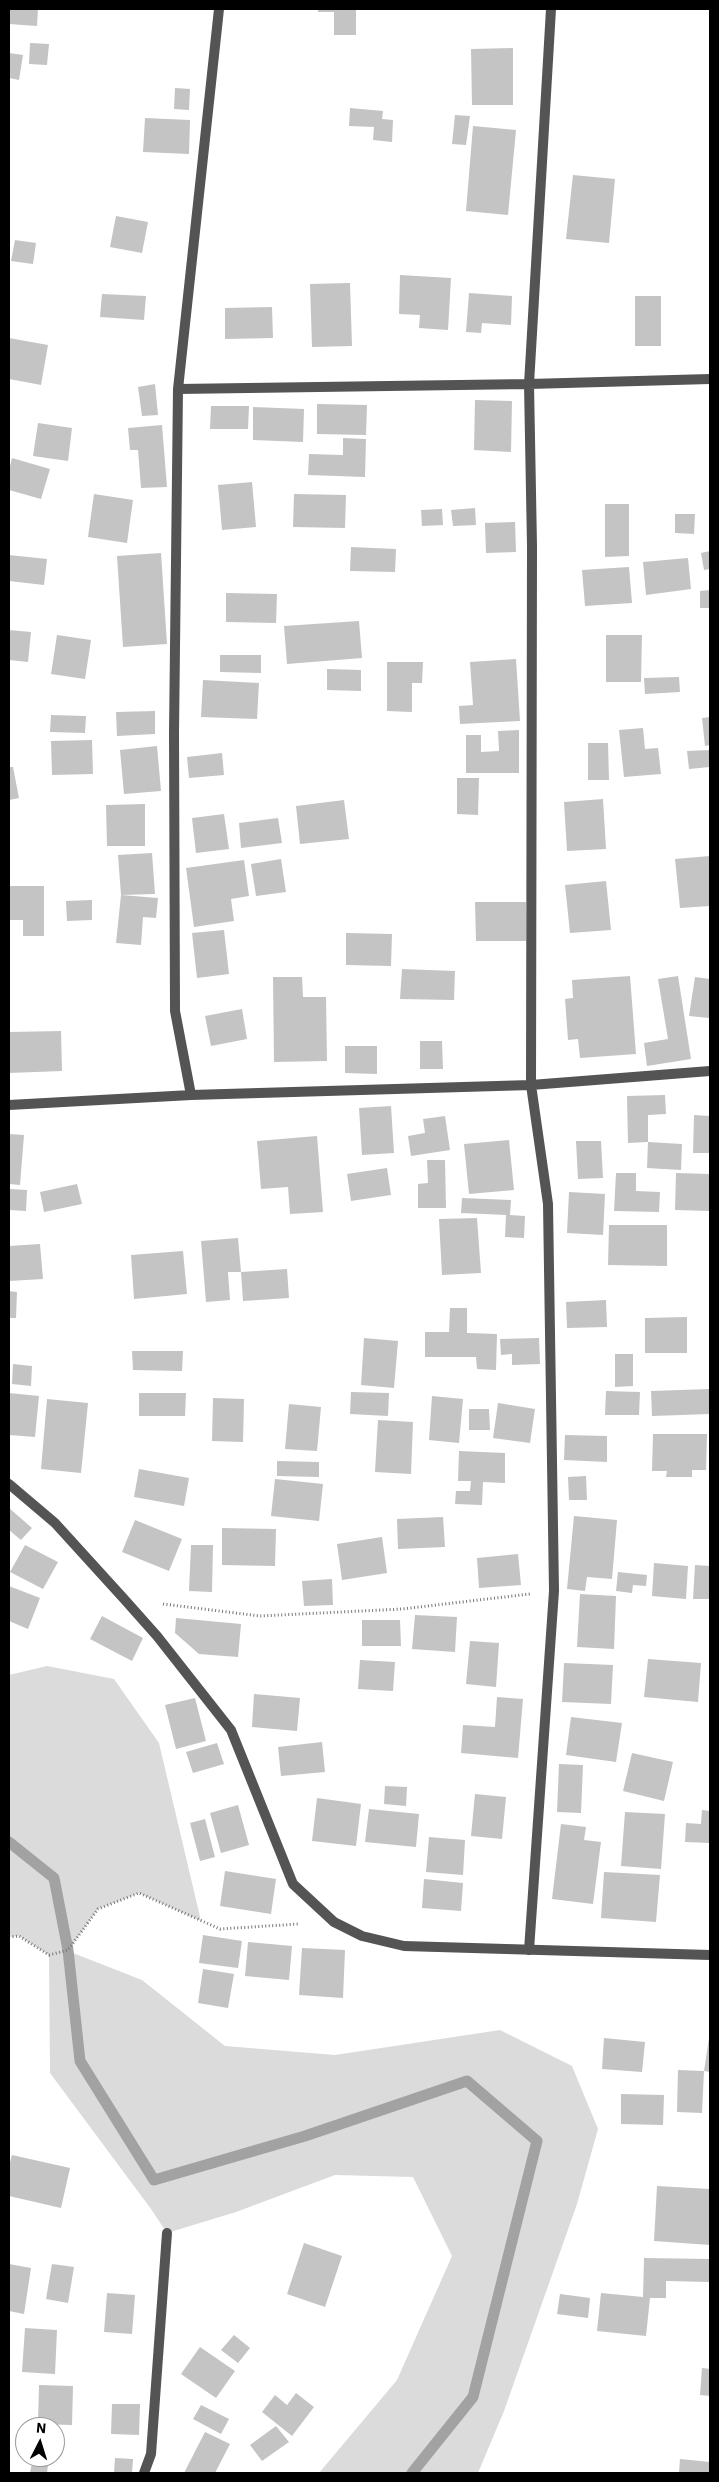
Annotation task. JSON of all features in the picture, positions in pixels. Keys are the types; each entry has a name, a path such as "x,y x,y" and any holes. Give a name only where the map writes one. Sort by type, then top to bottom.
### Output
{"street":[{"path":"191,1095 175,1011 174,733 178,389 219,9"},
{"path":"529,1950 554,1591 548,1204 531,1086 532,546 529,384 551,9"},
{"path":"178,389 529,384 710,379"},
{"path":"9,1105 191,1095 531,1086 710,1071"},
{"path":"9,1484 55,1523 125,1600 157,1636 231,1730 293,1884 334,1922 362,1936 404,1946 710,1955"},
{"path":"144,2473 151,2454 167,2233"}],"path":[{"path":"125,1600 260,1616 402,1609 554,1591"},
{"path":"9,1937 19,1936 49,1955 68,1950 98,1908 139,1893 220,1929 334,1922"}],"shaded area":[{"path":"47,1666 114,1679 159,1743 201,1921 139,1893 98,1909 68,1951 142,1980 225,2046 335,2055 500,2030 572,2066 598,2129 577,2204 504,2411 478,2473 319,2473 397,2380 452,2256 413,2177 335,2175 236,2212 167,2233 50,2073 49,1955 19,1936 9,1937 9,1675"}],"building":[{"path":"9,9 38,9 37,26 9,24"},
{"path":"318,9 356,9 356,35 334,35 334,12 318,12"},
{"path":"30,43 49,44 47,65 29,64"},
{"path":"513,48 513,105 472,105 471,49"},
{"path":"9,53 23,55 19,80 9,78"},
{"path":"175,88 190,89 189,110 174,109"},
{"path":"350,108 383,111 382,119 393,120 392,142 373,140 374,127 349,126"},
{"path":"455,115 470,116 466,145 452,144"},
{"path":"145,118 190,120 189,154 143,152"},
{"path":"473,126 516,130 508,215 466,211"},
{"path":"573,175 615,179 609,243 566,239"},
{"path":"116,216 148,222 142,253 110,247"},
{"path":"15,240 36,243 33,264 11,261"},
{"path":"400,275 451,278 448,330 419,328 420,315 399,314"},
{"path":"350,283 352,346 312,347 310,284"},
{"path":"469,293 512,296 511,325 482,323 481,333 466,332"},
{"path":"102,294 146,296 144,320 100,317"},
{"path":"635,296 661,296 661,346 635,346"},
{"path":"272,307 273,338 225,339 225,308"},
{"path":"9,338 48,345 41,385 9,379"},
{"path":"155,384 158,415 142,416 138,387"},
{"path":"475,400 512,401 511,452 474,450"},
{"path":"317,404 367,405 366,435 317,434"},
{"path":"211,406 249,406 248,429 210,429"},
{"path":"253,407 304,409 303,442 253,440"},
{"path":"38,423 72,428 68,461 33,456"},
{"path":"162,425 167,487 141,488 138,450 130,450 128,428"},
{"path":"343,438 366,439 365,477 308,475 309,454 343,455"},
{"path":"12,458 50,469 41,499 9,490 9,470"},
{"path":"252,482 256,527 222,530 218,485"},
{"path":"94,494 133,500 127,543 88,537"},
{"path":"294,494 346,495 345,528 293,527"},
{"path":"605,504 629,504 629,556 605,557"},
{"path":"475,508 476,525 453,526 451,510"},
{"path":"442,509 443,525 422,526 421,510"},
{"path":"675,514 695,514 694,534 675,533"},
{"path":"515,522 516,552 486,553 485,523"},
{"path":"351,547 396,549 395,572 350,571"},
{"path":"710,551 710,569 704,570 701,553"},
{"path":"161,553 167,644 123,647 117,556"},
{"path":"9,555 47,559 44,585 9,581"},
{"path":"688,558 691,589 646,595 643,562"},
{"path":"629,567 632,603 585,606 582,570"},
{"path":"710,590 710,608 700,608 700,591"},
{"path":"226,593 277,594 276,623 226,622"},
{"path":"359,621 362,658 287,664 284,626"},
{"path":"9,630 31,632 28,662 9,660"},
{"path":"57,635 91,640 85,679 51,674"},
{"path":"606,635 642,635 641,682 606,682"},
{"path":"220,655 261,655 261,673 220,672"},
{"path":"516,659 520,721 460,724 459,706 473,705 470,662"},
{"path":"387,662 423,662 422,683 412,683 412,712 387,711"},
{"path":"327,669 361,670 361,691 327,690"},
{"path":"679,677 680,692 645,694 644,678"},
{"path":"203,680 259,683 257,719 201,717"},
{"path":"155,711 155,734 117,736 116,712"},
{"path":"51,715 86,716 85,733 50,732"},
{"path":"710,717 710,745 705,746 702,718"},
{"path":"643,728 645,749 658,748 661,774 624,777 619,730"},
{"path":"519,730 519,773 466,773 466,735 481,735 481,752 499,751 498,731"},
{"path":"92,740 93,774 52,775 51,741"},
{"path":"588,743 608,743 609,780 588,780"},
{"path":"157,746 161,791 124,794 120,750"},
{"path":"710,750 710,767 689,769 687,751"},
{"path":"222,753 224,775 189,778 187,757"},
{"path":"9,767 13,767 19,798 9,800"},
{"path":"457,778 479,778 478,815 457,814"},
{"path":"603,799 606,849 567,851 564,802"},
{"path":"344,800 349,839 300,844 296,806"},
{"path":"145,804 145,846 107,846 106,805"},
{"path":"224,814 229,849 196,853 192,818"},
{"path":"278,818 282,843 241,848 239,823"},
{"path":"152,853 155,894 121,895 118,855"},
{"path":"710,856 710,906 680,908 675,859"},
{"path":"281,859 286,892 256,896 251,864"},
{"path":"244,860 249,896 231,899 234,921 194,927 186,868"},
{"path":"606,881 611,930 570,933 565,885"},
{"path":"9,886 44,886 44,936 23,936 23,920 9,920"},
{"path":"121,895 158,898 156,918 143,917 141,945 116,943"},
{"path":"92,900 92,920 67,921 66,901"},
{"path":"475,902 526,902 526,941 476,941"},
{"path":"224,930 229,974 197,978 192,933"},
{"path":"346,933 392,934 391,966 346,965"},
{"path":"402,969 455,971 454,1000 400,999"},
{"path":"630,976 636,1054 580,1058 578,1039 568,1040 565,999 573,998 572,980"},
{"path":"678,976 691,1059 647,1066 644,1043 668,1039 658,979"},
{"path":"273,977 302,977 303,997 326,997 327,1061 274,1062"},
{"path":"695,977 710,979 709,1018 689,1016"},
{"path":"242,1009 247,1039 211,1046 205,1016"},
{"path":"61,1031 62,1071 9,1073 9,1032"},
{"path":"420,1041 442,1041 443,1069 420,1069"},
{"path":"345,1046 377,1046 377,1074 345,1073"},
{"path":"665,1095 666,1114 648,1115 648,1142 628,1143 627,1096"},
{"path":"391,1106 394,1153 362,1155 359,1108"},
{"path":"694,1115 710,1116 710,1153 693,1153"},
{"path":"445,1116 450,1150 411,1156 408,1136 425,1133 423,1119"},
{"path":"9,1134 24,1135 20,1185 9,1184"},
{"path":"317,1136 323,1212 290,1214 288,1187 261,1189 257,1141"},
{"path":"509,1140 514,1190 469,1194 464,1144"},
{"path":"576,1141 601,1141 603,1178 578,1179"},
{"path":"648,1142 682,1144 681,1170 647,1168"},
{"path":"427,1160 445,1160 446,1208 418,1208 418,1184 428,1183"},
{"path":"387,1168 391,1195 351,1201 347,1174"},
{"path":"616,1173 636,1173 636,1191 660,1192 659,1212 614,1211"},
{"path":"676,1173 710,1174 710,1211 675,1210"},
{"path":"77,1184 82,1204 44,1212 40,1192"},
{"path":"9,1189 27,1190 26,1211 9,1210"},
{"path":"569,1192 605,1194 603,1235 567,1233"},
{"path":"462,1198 511,1200 510,1215 525,1216 524,1238 505,1237 506,1215 461,1213"},
{"path":"477,1218 481,1273 442,1275 439,1219"},
{"path":"609,1225 667,1225 667,1266 608,1265"},
{"path":"238,1238 241,1272 228,1272 230,1300 206,1302 201,1241"},
{"path":"40,1244 43,1279 9,1281 9,1246"},
{"path":"183,1251 187,1294 134,1299 131,1255"},
{"path":"287,1269 289,1298 243,1301 241,1272"},
{"path":"9,1291 17,1292 16,1318 9,1318"},
{"path":"606,1300 607,1327 567,1328 566,1302"},
{"path":"450,1308 467,1308 467,1333 497,1334 496,1370 477,1369 476,1357 425,1357 425,1332 449,1332"},
{"path":"687,1317 687,1353 645,1353 645,1318"},
{"path":"364,1338 398,1341 394,1388 361,1385"},
{"path":"539,1338 540,1364 512,1365 512,1354 501,1355 500,1339"},
{"path":"132,1351 183,1351 182,1371 133,1370"},
{"path":"615,1354 633,1354 633,1386 615,1387"},
{"path":"13,1364 32,1366 31,1386 12,1384"},
{"path":"710,1389 710,1414 652,1416 651,1391"},
{"path":"606,1391 640,1392 639,1415 605,1415"},
{"path":"351,1392 389,1393 388,1416 350,1414"},
{"path":"9,1393 39,1396 35,1437 9,1435"},
{"path":"139,1393 186,1393 185,1416 139,1416"},
{"path":"432,1396 463,1399 459,1443 429,1440"},
{"path":"213,1398 244,1399 243,1442 212,1441"},
{"path":"47,1399 88,1403 81,1473 41,1469"},
{"path":"498,1403 535,1409 530,1443 493,1438"},
{"path":"289,1404 321,1407 317,1451 285,1449"},
{"path":"469,1409 489,1409 490,1430 469,1430"},
{"path":"378,1420 413,1422 411,1474 375,1472"},
{"path":"653,1434 707,1434 706,1470 692,1470 692,1477 666,1477 667,1471 652,1471"},
{"path":"565,1435 607,1436 607,1462 564,1460"},
{"path":"459,1451 505,1453 505,1483 483,1482 482,1505 455,1504 456,1491 470,1491 471,1481 458,1481"},
{"path":"277,1461 319,1462 319,1477 277,1476"},
{"path":"139,1469 189,1478 184,1506 134,1497"},
{"path":"586,1476 587,1500 569,1500 568,1477"},
{"path":"275,1479 323,1484 319,1521 271,1516"},
{"path":"9,1508 32,1528 21,1540 9,1530"},
{"path":"574,1516 617,1520 612,1579 587,1577 585,1591 567,1589"},
{"path":"443,1517 445,1547 398,1549 397,1519"},
{"path":"135,1520 182,1539 169,1571 122,1552"},
{"path":"222,1528 276,1529 275,1566 222,1565"},
{"path":"382,1537 387,1573 342,1580 337,1544"},
{"path":"25,1545 58,1562 43,1589 10,1572"},
{"path":"191,1545 213,1545 212,1592 189,1591"},
{"path":"518,1554 521,1585 479,1588 477,1558"},
{"path":"654,1563 688,1566 686,1599 652,1596"},
{"path":"695,1565 710,1566 710,1599 693,1599"},
{"path":"618,1572 647,1575 646,1586 633,1585 632,1593 616,1591"},
{"path":"332,1579 333,1605 304,1606 302,1581"},
{"path":"9,1586 40,1598 28,1629 9,1621"},
{"path":"580,1594 616,1596 614,1649 577,1647"},
{"path":"415,1615 457,1617 455,1652 412,1649"},
{"path":"102,1616 143,1638 132,1661 90,1639"},
{"path":"176,1618 241,1624 238,1657 199,1654 175,1633"},
{"path":"362,1620 400,1620 401,1646 362,1646"},
{"path":"470,1641 499,1643 496,1687 466,1684"},
{"path":"648,1659 701,1663 698,1702 644,1697"},
{"path":"360,1660 395,1662 393,1691 358,1689"},
{"path":"564,1663 613,1665 611,1704 562,1702"},
{"path":"254,1694 300,1698 297,1731 252,1727"},
{"path":"497,1697 523,1699 518,1758 461,1753 463,1725 495,1727"},
{"path":"195,1698 206,1741 176,1749 165,1705"},
{"path":"571,1717 622,1723 616,1762 566,1755"},
{"path":"322,1742 325,1772 281,1776 278,1747"},
{"path":"217,1743 224,1764 193,1773 186,1752"},
{"path":"632,1753 673,1762 664,1801 623,1791"},
{"path":"559,1764 583,1765 581,1813 557,1812"},
{"path":"385,1786 407,1787 406,1806 384,1804"},
{"path":"475,1794 506,1797 502,1839 471,1836"},
{"path":"317,1798 361,1804 356,1846 312,1841"},
{"path":"238,1805 249,1845 221,1853 210,1813"},
{"path":"369,1809 419,1814 416,1847 365,1842"},
{"path":"702,1810 710,1811 710,1843 685,1842 686,1823 701,1824"},
{"path":"625,1812 665,1814 661,1869 621,1866"},
{"path":"205,1819 215,1857 200,1861 190,1823"},
{"path":"561,1824 586,1827 584,1840 601,1842 593,1904 552,1899"},
{"path":"429,1837 465,1840 463,1875 426,1872"},
{"path":"225,1871 276,1879 271,1914 220,1906"},
{"path":"604,1872 660,1875 656,1922 601,1918"},
{"path":"424,1879 463,1883 461,1911 422,1908"},
{"path":"203,1935 242,1941 238,1968 199,1963"},
{"path":"248,1942 292,1946 289,1980 245,1976"},
{"path":"302,1948 345,1950 343,1998 299,1995"},
{"path":"203,1969 234,1974 228,2008 198,2003"},
{"path":"604,2038 645,2042 642,2072 602,2069"},
{"path":"710,2038 710,2072 704,2071"},
{"path":"678,2070 704,2071 702,2113 677,2112"},
{"path":"621,2094 664,2095 663,2125 621,2124"},
{"path":"12,2155 70,2168 61,2208 9,2196 9,2166"},
{"path":"657,2186 710,2189 710,2245 654,2241"},
{"path":"304,2243 342,2256 325,2307 287,2294"},
{"path":"644,2258 710,2259 710,2282 666,2281 666,2298 650,2298 646,2336 597,2331 601,2293 643,2297"},
{"path":"9,2264 31,2268 24,2314 9,2311"},
{"path":"52,2264 74,2267 68,2303 46,2299"},
{"path":"107,2293 135,2295 132,2334 104,2332"},
{"path":"560,2294 590,2298 588,2318 557,2314"},
{"path":"25,2328 57,2330 55,2374 22,2372"},
{"path":"234,2335 250,2348 238,2363 221,2350"},
{"path":"200,2347 235,2371 216,2398 181,2374"},
{"path":"702,2368 710,2369 710,2396 700,2395"},
{"path":"39,2385 73,2386 72,2425 65,2425 65,2417 38,2417"},
{"path":"296,2393 314,2407 292,2436 262,2412 275,2395 287,2405"},
{"path":"112,2404 140,2404 139,2435 111,2434"},
{"path":"201,2405 229,2419 221,2434 193,2419"},
{"path":"276,2426 289,2442 262,2461 250,2445"},
{"path":"205,2432 230,2444 215,2473 184,2473"},
{"path":"115,2458 133,2459 132,2473 114,2473"},
{"path":"680,2459 710,2462 710,2473 679,2473"},
{"path":"31,2467 48,2467 47,2473 30,2473"}],"waterway":[{"path":"9,1842 54,1878 68,1950 80,2061 154,2180 305,2136 467,2081 537,2141 473,2397 412,2473"}]}
